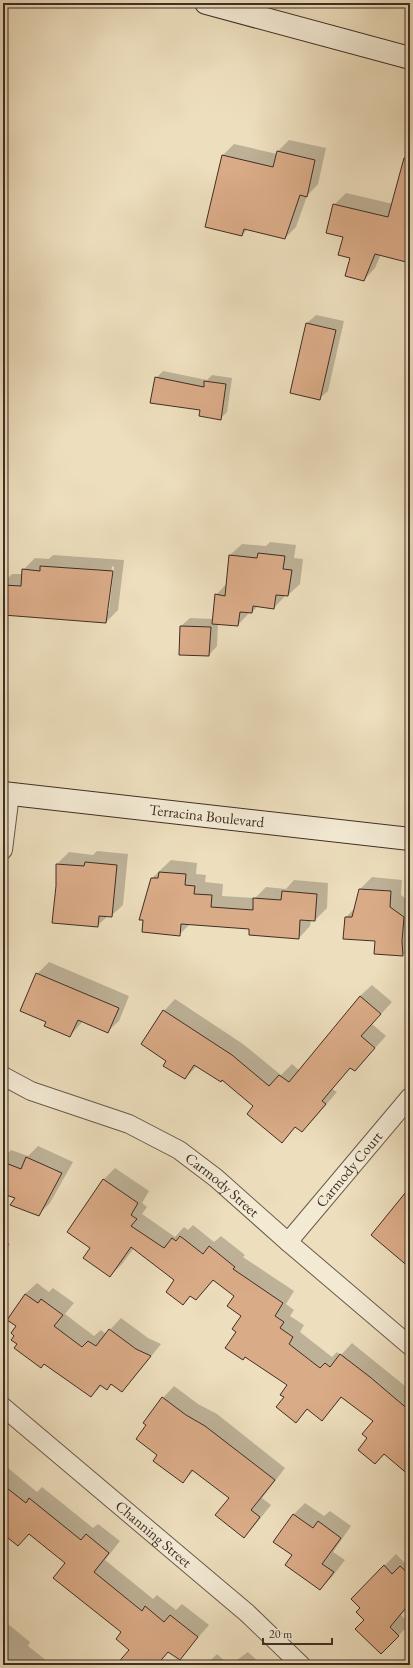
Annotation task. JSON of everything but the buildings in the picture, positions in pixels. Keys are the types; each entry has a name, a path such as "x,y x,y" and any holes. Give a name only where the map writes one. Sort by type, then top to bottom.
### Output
{"main road":[{"path":"206,3 410,58"},
{"name":"Terracina Boulevard","path":"7,793 410,838"}],"street":[{"path":"3,850 7,793"},
{"name":"Carmody Street","path":"3,1076 31,1091 129,1124 179,1150 216,1178 288,1242 410,1346"},
{"name":"Carmody Court","path":"288,1242 410,1097"},
{"name":"Channing Street","path":"3,1407 247,1613 302,1665"}]}
